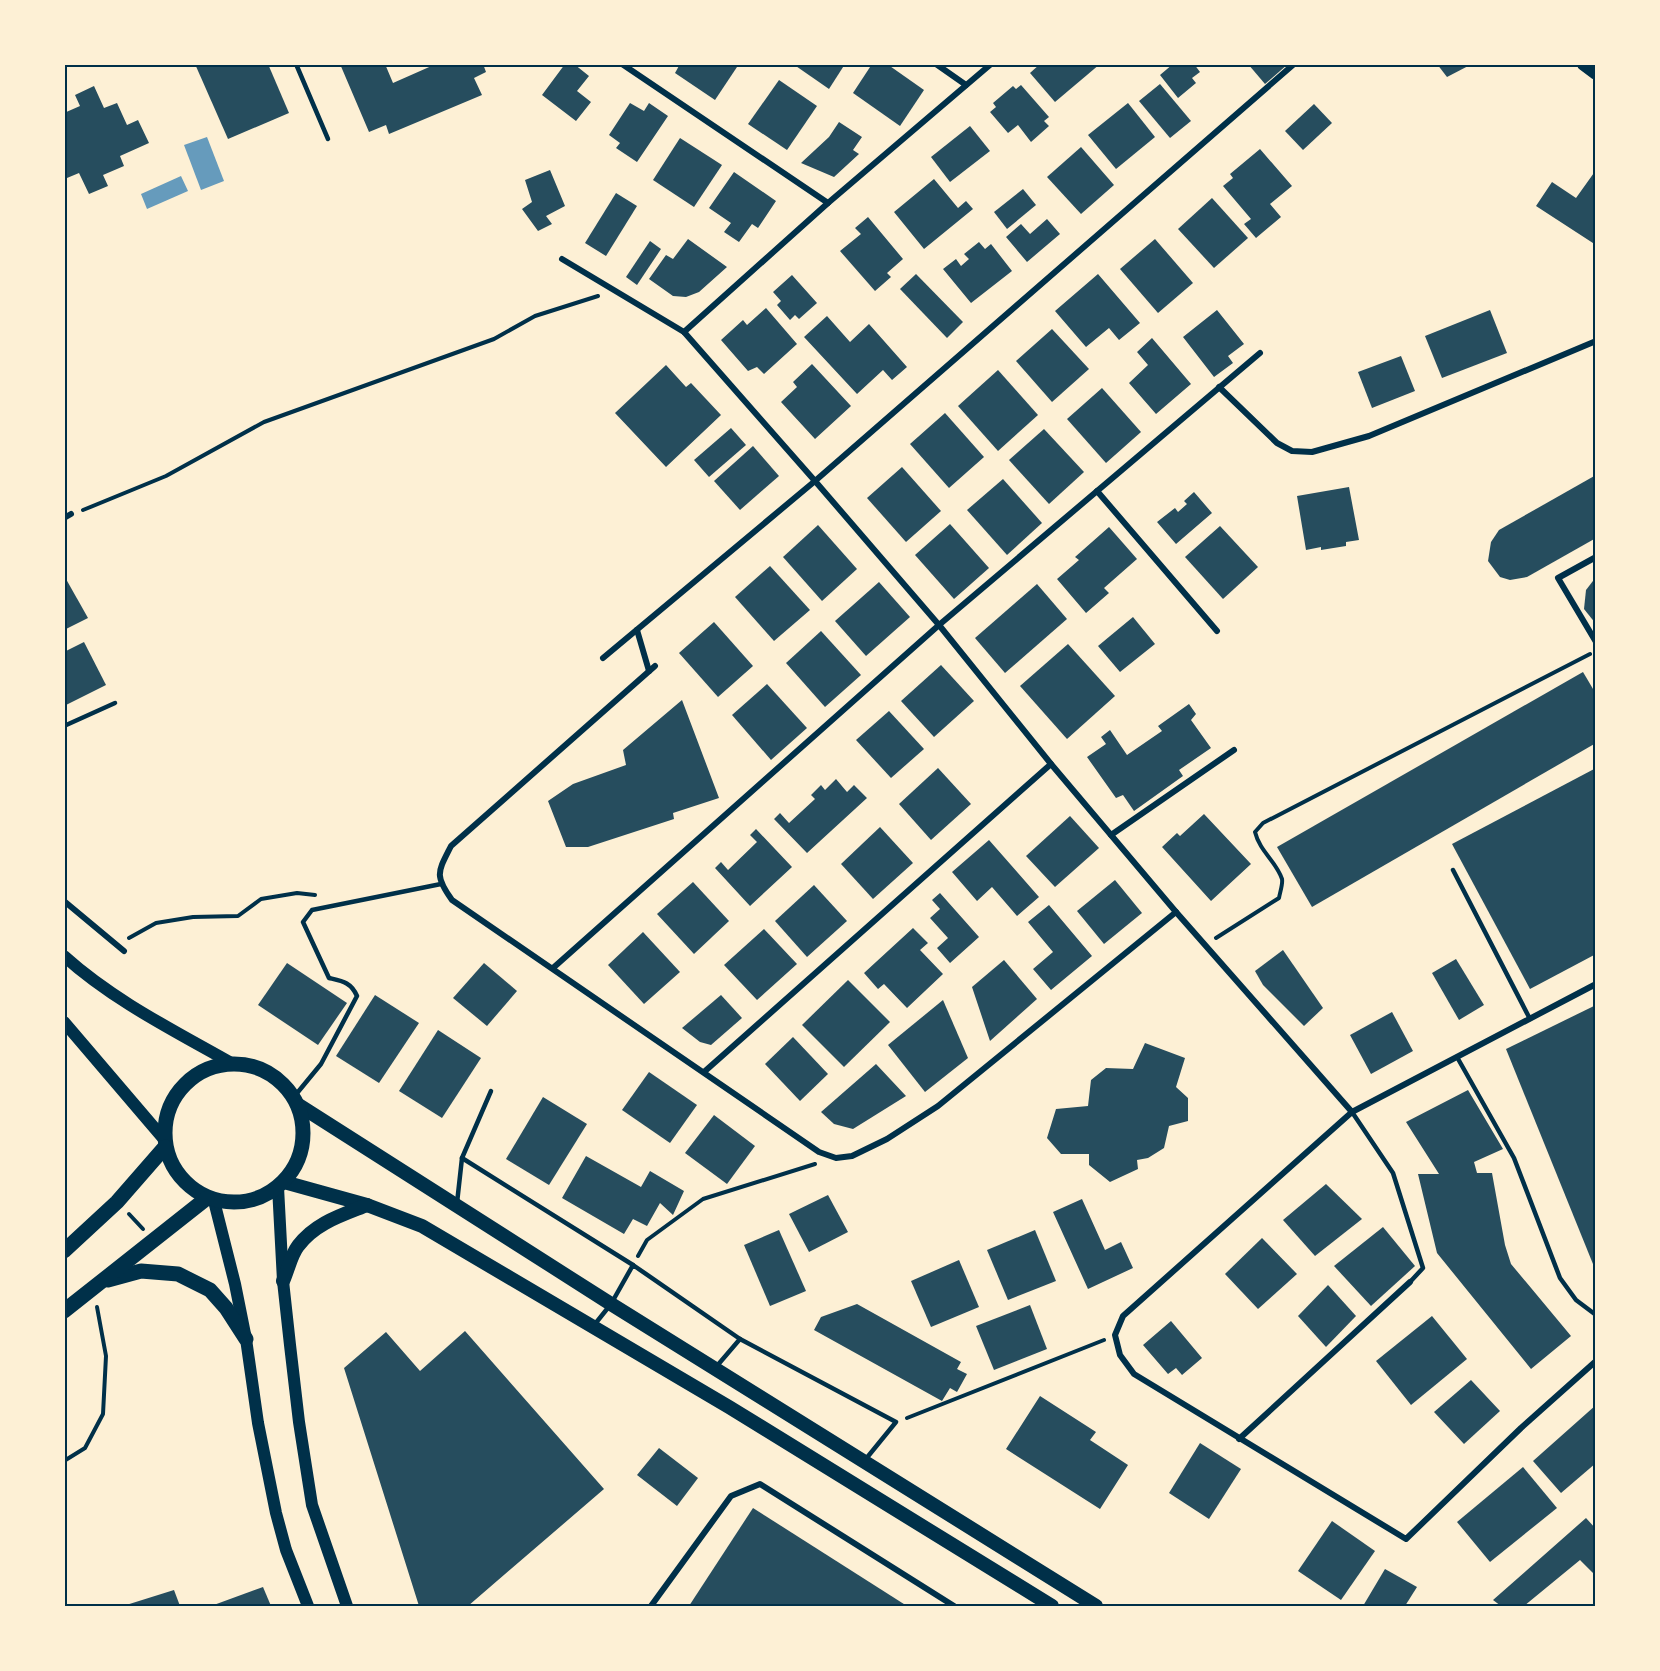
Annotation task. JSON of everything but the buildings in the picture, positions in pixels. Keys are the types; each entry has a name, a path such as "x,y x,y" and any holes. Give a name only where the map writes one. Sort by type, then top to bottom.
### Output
{"highway":[{"path":"233,1064 253,1066 271,1074 286,1088 295,1101 302,1120 303,1137 301,1154 294,1169 281,1185 259,1199 236,1203 211,1199 188,1186 173,1168 164,1142 166,1116 175,1095 190,1078 210,1067 233,1064"},
{"path":"64,1251 117,1202 164,1142"},
{"path":"64,1311 153,1240 211,1199"},
{"path":"97,1285 141,1271 178,1274 210,1290 226,1308 246,1339"}],"main road":[{"path":"1584,64 1596,73"},
{"path":"64,956 142,1013 233,1064"},
{"path":"64,1022 164,1142"},
{"path":"295,1101 611,1304 1096,1606"},
{"path":"346,1606 312,1505 298,1422 283,1281 281,1185 367,1205 422,1226 729,1407 1050,1606"},
{"path":"211,1199 235,1284 246,1339 258,1423 276,1513 286,1550 308,1606"},
{"path":"283,1281 297,1247 314,1229 367,1205"}],"street":[{"path":"622,64 828,203"},
{"path":"936,64 966,85"},
{"path":"684,332 828,203 991,64"},
{"path":"603,658 815,481 1294,64"},
{"path":"562,259 684,332 939,625 1051,764 1176,912 1352,1112"},
{"path":"1219,387 1277,443 1292,452 1312,452 1369,436 1596,341"},
{"path":"553,968 939,625 1260,353"},
{"path":"1097,491 1217,631"},
{"path":"1596,557 1558,578 1596,642"},
{"path":"637,630 652,669 451,846 440,868 441,884 452,900 819,1152 836,1158 852,1156 887,1139 938,1106 1176,912"},
{"path":"1111,835 1234,750"},
{"path":"704,1072 1051,764"},
{"path":"64,901 124,951"},
{"path":"1596,984 1352,1112 1123,1316 1115,1335 1120,1356 1134,1374 1406,1539 1521,1428 1596,1361"},
{"path":"1239,1439 1410,1282"},
{"path":"651,1606 731,1496 760,1484 954,1606"}],"lane":[{"path":"296,64 328,139"},
{"path":"64,726 115,703"},
{"path":"1453,870 1530,1019"},
{"path":"295,1101 321,1064 357,996 353,987 344,981 329,978 303,922 307,916 312,909 441,884"},
{"path":"1457,1057 1514,1158 1560,1278 1576,1300 1596,1315"},
{"path":"457,1206 462,1158 491,1091"},
{"path":"1352,1112 1393,1173 1423,1268 1410,1282"},
{"path":"462,1158 633,1265 740,1340 896,1422 864,1462"},
{"path":"593,1326 611,1304 633,1265"},
{"path":"715,1369 740,1340"}],"path":[{"path":"68,516 166,476 264,422 494,339 535,316 614,291"},
{"path":"1206,945 1280,898 1282,880 1258,843 1255,832 1263,823 1596,651"},
{"path":"100,932 128,939 156,923 193,917 238,916 261,899 297,893 319,895"},
{"path":"633,1265 647,1240 704,1199 836,1158"},
{"path":"117,1202 153,1240"},
{"path":"64,1461 85,1448 103,1414 106,1356 97,1285"},
{"path":"896,1422 1115,1335"}],"water":[{"path":"207,137 224,181 201,190 184,145"},
{"path":"181,176 188,191 147,209 141,194"}]}
